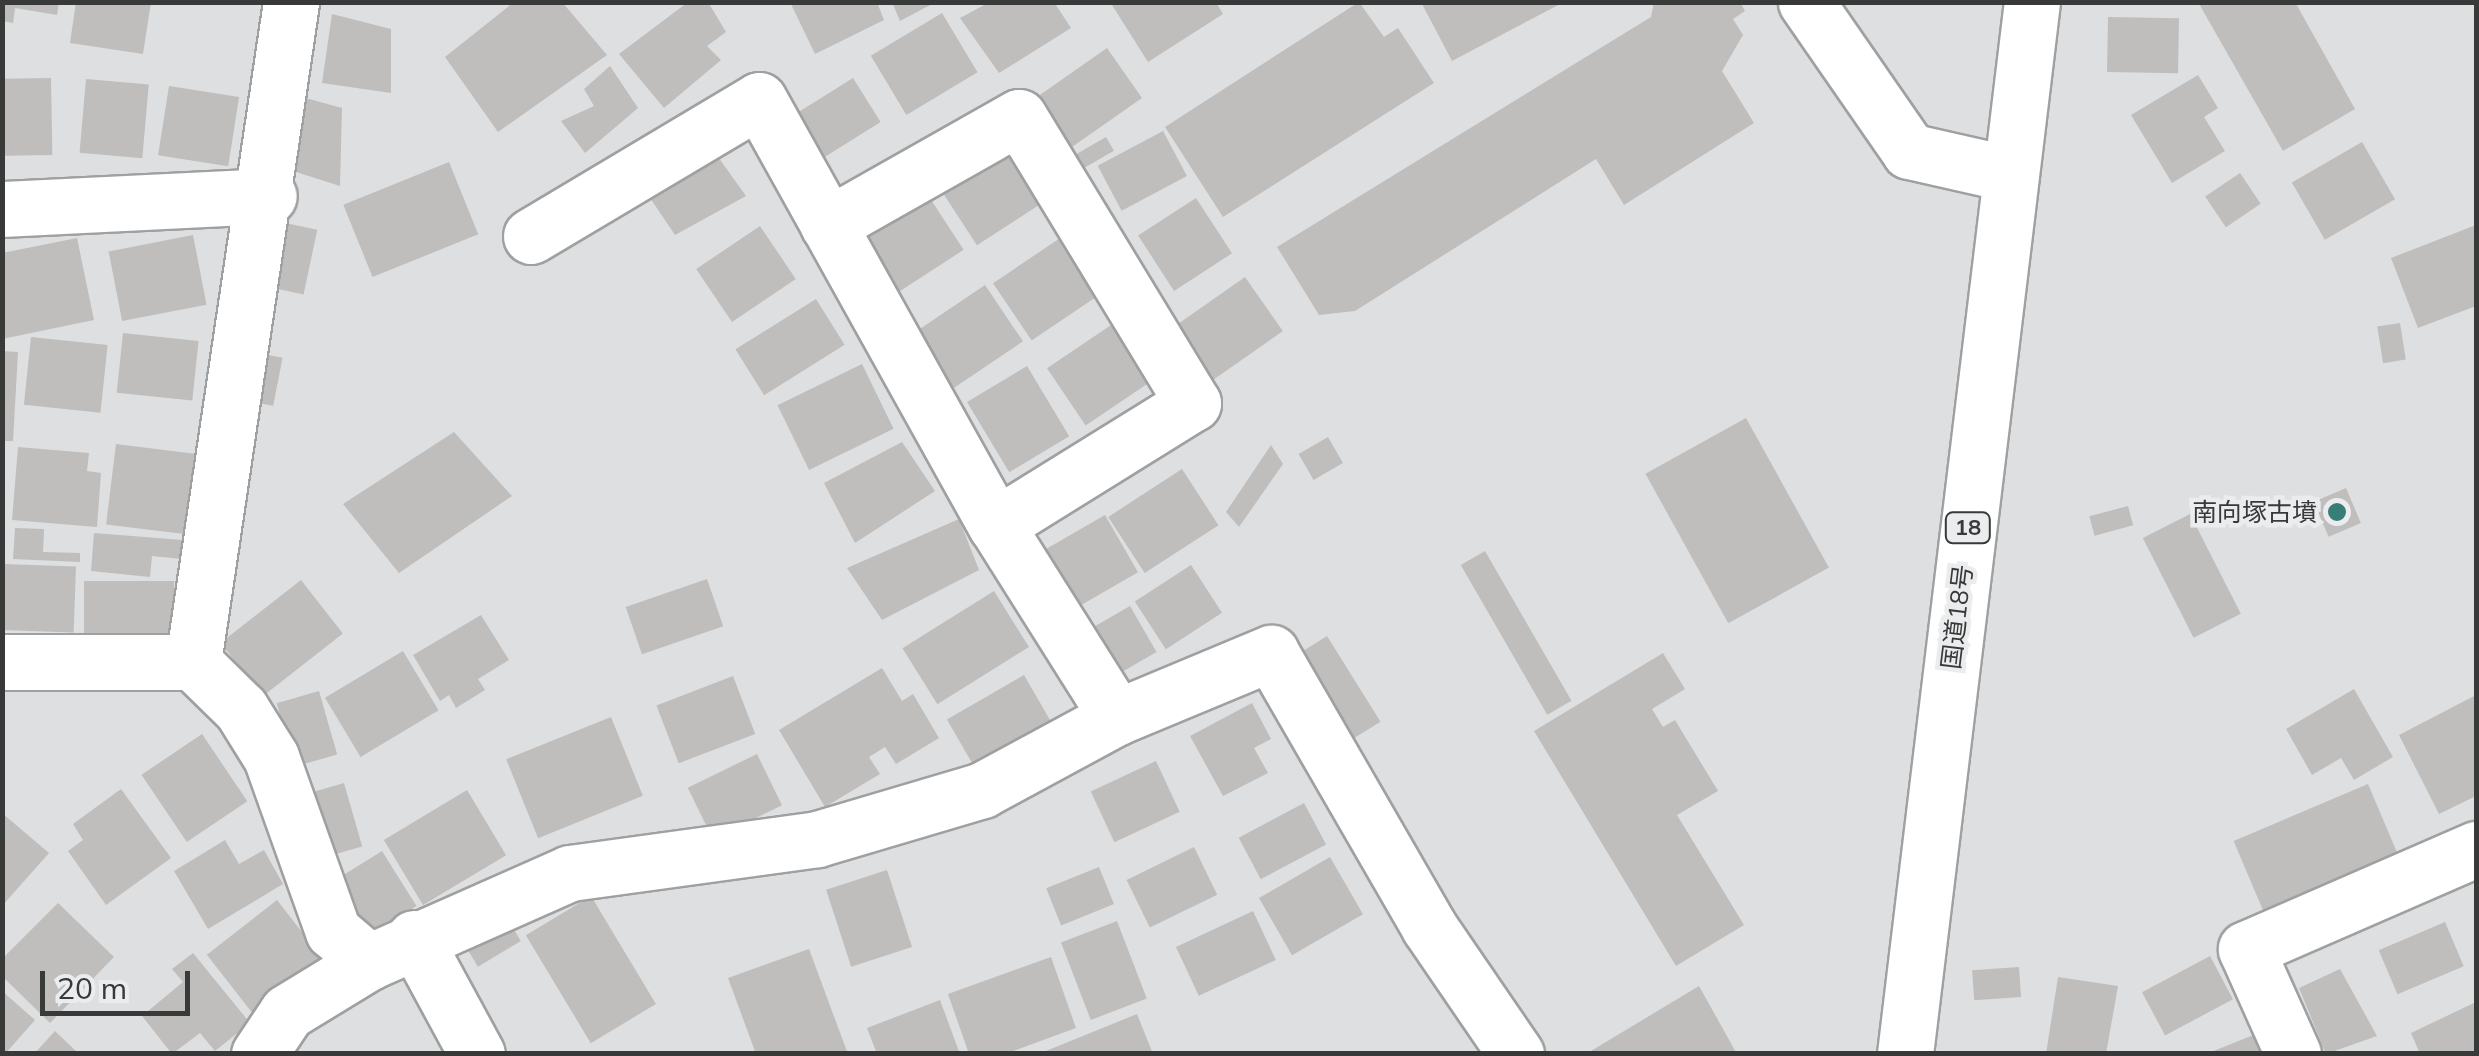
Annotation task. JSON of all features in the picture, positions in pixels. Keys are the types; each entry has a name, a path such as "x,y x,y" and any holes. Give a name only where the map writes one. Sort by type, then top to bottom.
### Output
{"main road":[{"path":"194,662 269,196 291,2"},
{"path":"1806,2 1909,151 2010,174"},
{"name":"国道18号","path":"1905,1054 2032,2"},
{"path":"532,236 759,100 996,525 1117,717"},
{"path":"828,225 1019,116 1193,403 996,525"},
{"path":"2,209 269,196"},
{"path":"259,1054 287,1012 392,950 570,873 817,839 982,790 1117,717 1271,654 1430,927 1516,1054"},
{"path":"2,662 194,662 241,709 270,757 333,931 392,950 477,1054"},
{"path":"2294,1054 2246,949 2476,849"}],"building":[{"path":"2,2 59,2 57,15 15,8 13,23 2,21"},
{"path":"76,2 151,2 143,54 70,43"},
{"path":"514,2 562,2 607,55 498,132 445,57"},
{"path":"688,2 708,2 726,32 707,46 721,60 664,108 619,54"},
{"path":"790,2 877,2 884,20 815,54"},
{"path":"892,2 936,2 900,21"},
{"path":"990,2 1054,2 1071,28 999,73 960,18"},
{"path":"1216,2 1223,14 1148,62 1112,5"},
{"path":"1359,2 1384,37 1398,28 1434,83 1223,217 1165,127"},
{"path":"1421,2 1564,2 1452,61"},
{"path":"1654,2 1740,2 1745,11 1733,19 1743,35 1722,71 1754,123 1624,205 1596,159 1355,311 1319,315 1277,247 1651,17"},
{"path":"2198,2 2295,2 2355,109 2283,151"},
{"path":"942,13 978,72 906,115 871,56"},
{"path":"332,14 391,29 391,93 322,83"},
{"path":"2108,17 2179,18 2178,73 2107,72"},
{"path":"1107,48 1142,98 1072,147 1037,97"},
{"path":"610,66 638,108 585,153 561,121 594,106 584,89"},
{"path":"2198,75 2218,108 2204,117 2225,151 2172,183 2131,115"},
{"path":"51,78 52,155 3,156 2,79"},
{"path":"853,78 881,122 819,161 791,117"},
{"path":"86,79 149,84 142,158 80,153"},
{"path":"169,86 239,97 228,166 158,155"},
{"path":"302,97 342,108 340,186 293,171"},
{"path":"1163,131 1187,176 1122,211 1098,166"},
{"path":"1106,137 1114,151 1081,170 1073,156"},
{"path":"1014,139 1052,197 977,245 939,187"},
{"path":"2362,142 2395,199 2325,240 2292,183"},
{"path":"711,147 746,196 675,235 642,186"},
{"path":"449,162 478,234 373,277 343,205"},
{"path":"2240,173 2261,204 2226,227 2205,196"},
{"path":"926,192 964,250 889,298 851,240"},
{"path":"1196,198 1232,253 1174,291 1138,236"},
{"path":"285,223 317,230 304,294 271,288"},
{"path":"2476,225 2476,306 2418,328 2391,258"},
{"path":"760,226 796,279 732,322 696,269"},
{"path":"1066,234 1105,291 1032,340 993,283"},
{"path":"193,235 207,305 122,321 109,251"},
{"path":"77,238 94,320 2,339 2,253"},
{"path":"1245,277 1283,331 1208,383 1170,329"},
{"path":"985,285 1023,341 950,391 912,334"},
{"path":"816,299 845,345 764,395 735,349"},
{"path":"1120,319 1159,376 1086,425 1047,368"},
{"path":"2400,323 2406,360 2383,363 2377,327"},
{"path":"123,333 199,341 192,401 117,393"},
{"path":"31,337 108,345 100,413 24,405"},
{"path":"2,351 18,352 13,441 2,441"},
{"path":"258,353 283,358 273,406 249,401"},
{"path":"862,364 894,429 809,470 778,405"},
{"path":"1027,366 1069,436 1009,472 967,402"},
{"path":"1746,418 1829,568 1728,623 1645,474"},
{"path":"454,432 512,496 399,573 343,504"},
{"path":"1328,437 1343,463 1314,480 1299,454"},
{"path":"902,442 935,491 855,543 824,483"},
{"path":"116,444 194,454 185,534 106,524"},
{"path":"1271,445 1283,464 1239,527 1226,512"},
{"path":"18,447 89,453 87,471 101,473 97,527 12,520"},
{"path":"1182,469 1218,525 1145,573 1108,517"},
{"path":"2346,488 2361,523 2329,537 2314,502"},
{"path":"2128,506 2133,525 2095,536 2089,516"},
{"path":"2190,514 2241,614 2194,638 2143,538"},
{"path":"1105,515 1138,572 1065,614 1032,557"},
{"path":"959,519 979,570 882,620 847,568"},
{"path":"15,528 44,529 43,552 80,553 80,562 13,559"},
{"path":"94,533 183,540 182,559 152,556 150,577 91,571"},
{"path":"1485,551 1572,701 1547,715 1461,565"},
{"path":"3,564 76,567 74,633 2,630"},
{"path":"1191,565 1222,613 1166,649 1135,601"},
{"path":"707,579 723,626 642,654 626,607"},
{"path":"301,580 343,634 262,696 221,643"},
{"path":"84,581 174,581 174,644 84,644"},
{"path":"994,591 1029,647 937,704 902,648"},
{"path":"1130,606 1156,652 1103,683 1076,637"},
{"path":"481,615 509,660 478,679 485,690 456,708 449,695 440,701 413,655"},
{"path":"1327,636 1381,722 1347,743 1293,657"},
{"path":"403,651 439,710 361,757 325,698"},
{"path":"1663,653 1685,689 1652,709 1663,727 1675,720 1718,791 1677,815 1744,925 1676,966 1534,731"},
{"path":"882,668 902,701 913,694 939,738 896,764 885,747 869,757 880,774 825,807 779,730"},
{"path":"1024,675 1056,730 979,775 947,720"},
{"path":"733,676 755,734 679,763 656,705"},
{"path":"2354,689 2393,757 2354,780 2341,758 2312,775 2286,729"},
{"path":"319,691 337,754 295,767 277,703"},
{"path":"2476,695 2476,796 2439,814 2399,735"},
{"path":"1252,703 1271,739 1254,748 1268,773 1223,796 1190,736"},
{"path":"611,717 643,796 538,838 506,759"},
{"path":"202,734 247,801 187,842 141,775"},
{"path":"757,754 782,805 713,839 688,788"},
{"path":"1156,761 1180,812 1114,842 1091,791"},
{"path":"344,783 362,846 320,859 302,795"},
{"path":"2368,784 2400,859 2266,917 2234,841"},
{"path":"121,789 171,858 106,905 68,851 83,840 73,824"},
{"path":"467,790 506,855 423,905 384,840"},
{"path":"1304,803 1326,844 1261,879 1239,838"},
{"path":"2,813 49,853 2,906"},
{"path":"225,840 239,864 264,850 283,884 208,929 174,871"},
{"path":"1194,847 1217,895 1150,928 1127,880"},
{"path":"382,851 416,906 364,939 329,884"},
{"path":"1330,857 1363,914 1292,955 1259,898"},
{"path":"1099,867 1114,904 1061,925 1046,888"},
{"path":"887,870 912,947 851,967 826,890"},
{"path":"591,896 656,1004 591,1043 526,935"},
{"path":"277,900 324,960 254,1015 207,955"},
{"path":"58,903 114,957 50,1023 2,976 2,959"},
{"path":"1253,911 1276,960 1199,996 1176,947"},
{"path":"1117,921 1147,998 1091,1020 1061,943"},
{"path":"2445,922 2464,966 2397,994 2379,950"},
{"path":"510,923 521,941 478,967 467,949"},
{"path":"809,949 848,1054 756,1054 728,978"},
{"path":"193,953 250,1023 215,1051 200,1033 172,1054 142,1016 183,982 172,969"},
{"path":"2210,956 2233,999 2165,1035 2142,992"},
{"path":"1051,957 1076,1028 1005,1054 969,1054 948,994"},
{"path":"2019,967 2021,997 1974,1000 1972,970"},
{"path":"2340,969 2377,1036 2326,1054 2299,988"},
{"path":"2058,977 2118,986 2106,1054 2046,1054"},
{"path":"1699,986 1737,1054 1586,1054"},
{"path":"2,991 35,1020 5,1054 2,1054"},
{"path":"940,1000 960,1054 877,1054 867,1028"},
{"path":"2476,1002 2476,1054 2420,1054 2411,1033"},
{"path":"1137,1014 1153,1054 1041,1054 1041,1053"},
{"path":"55,1031 79,1054 34,1054"},
{"path":"2261,1032 2269,1054 2206,1054"}],"place":[{"name":"南向塚古墳","path":"2337,512"}]}
